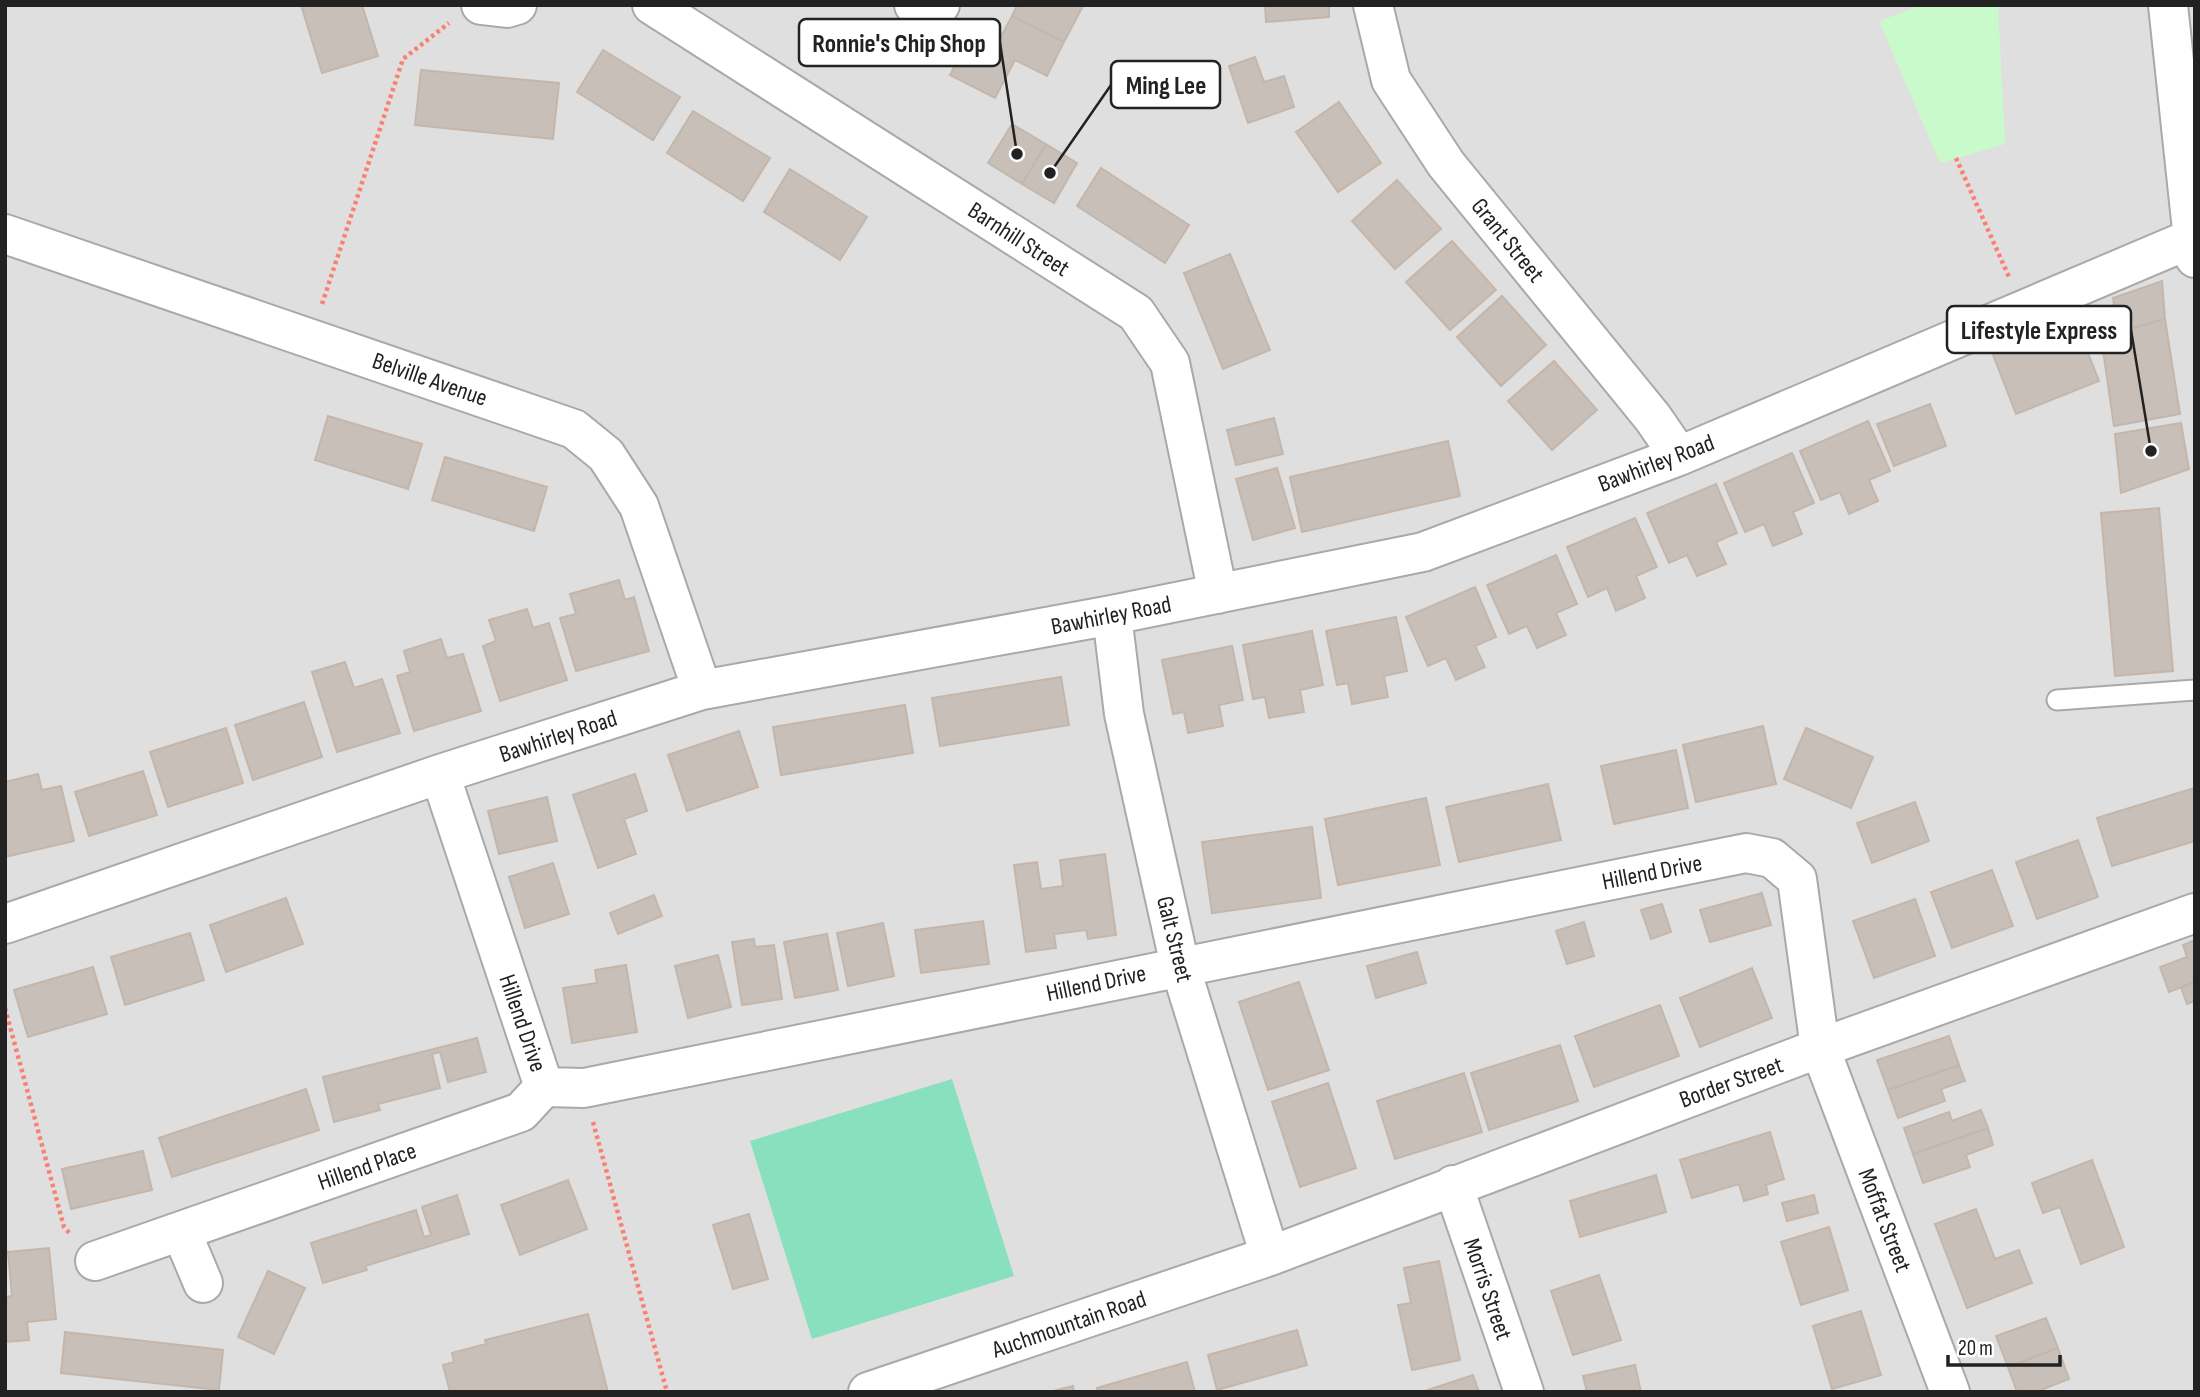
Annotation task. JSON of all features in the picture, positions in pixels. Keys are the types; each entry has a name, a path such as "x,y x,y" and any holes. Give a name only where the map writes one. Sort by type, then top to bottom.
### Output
{"street":[{"path":"466,13 517,5"},
{"name":"Barnhill Street","path":"652,5 1136,313 1170,363 1218,594"},
{"path":"914,5 932,9 940,5"},
{"name":"Grant Street","path":"1373,5 1391,80 1446,164 1653,418 1679,456"},
{"path":"2168,5 2194,245"},
{"name":"Belville Avenue","path":"5,234 574,429 606,455 639,506 702,690"},
{"name":"Bawhirley Road","path":"5,923 440,774 702,690 1112,615 1423,552 1679,456 2023,310 2194,245"},
{"name":"Galt Street","path":"1112,615 1124,714 1180,966 1270,1256"},
{"name":"Hillend Drive","path":"440,774 544,1087 584,1088 1746,853 1772,858 1797,879 1821,1048"},
{"name":"Border Street","path":"1270,1256 1452,1185 1821,1048 2195,914"},
{"name":"Moffat Street","path":"1821,1048 1950,1392"},
{"name":"Hillend Place","path":"95,1261 521,1112 544,1087"},
{"name":"Morris Street","path":"1452,1185 1524,1392"},
{"path":"181,1231 203,1283"},
{"name":"Auchmountain Road","path":"868,1392 1270,1256"}],"lane":[{"path":"2057,700 2195,690"}],"path":[{"path":"311,339 403,59 466,13"},
{"path":"1956,158 2023,310"},
{"path":"5,1008 64,1227 95,1261"},
{"path":"584,1088 667,1392"}],"shaded area":[{"path":"5,5 2195,5 2195,1392 5,1392"}],"green space":[{"path":"1923,5 1998,5 2005,144 1940,163 1879,21"},
{"path":"952,1079 1014,1276 812,1339 750,1141"}],"building":[{"path":"301,5 362,5 378,56 322,73"},
{"path":"1017,5 1083,6 1064,42 1012,16"},
{"path":"1265,5 1329,5 1329,17 1266,22"},
{"path":"1012,16 1064,42 1047,76 1015,60 995,98 950,75 971,33 996,46"},
{"path":"603,50 680,97 653,140 577,92"},
{"path":"1255,57 1264,82 1284,76 1294,107 1248,123 1229,66"},
{"path":"421,70 559,83 553,139 415,125"},
{"path":"1339,102 1381,163 1338,192 1296,132"},
{"path":"693,111 770,158 743,201 667,153"},
{"path":"1012,124 1046,144 1022,184 988,163"},
{"path":"1046,144 1077,163 1054,203 1022,184"},
{"path":"1101,168 1189,225 1165,263 1077,206"},
{"path":"790,169 867,217 840,260 764,212"},
{"path":"1397,180 1441,229 1395,269 1352,221"},
{"path":"1452,241 1496,290 1450,330 1406,282"},
{"path":"1230,254 1270,350 1223,369 1184,273"},
{"path":"2162,281 2165,319 2117,332 2113,298"},
{"path":"1502,296 1546,345 1501,386 1457,337"},
{"path":"2165,319 2180,414 2114,426 2101,337"},
{"path":"2075,320 2099,381 2016,414 1992,352"},
{"path":"1554,361 1597,410 1552,450 1508,401"},
{"path":"1930,404 1946,446 1894,466 1877,424"},
{"path":"328,416 422,444 408,489 315,460"},
{"path":"1274,418 1283,454 1236,465 1227,430"},
{"path":"1868,421 1890,471 1869,480 1878,501 1849,514 1840,492 1821,500 1800,451"},
{"path":"2181,423 2189,469 2121,493 2115,434"},
{"path":"1448,441 1460,496 1302,532 1290,477"},
{"path":"1792,453 1814,503 1793,512 1802,534 1773,546 1764,524 1745,532 1724,483"},
{"path":"445,457 547,487 534,531 432,500"},
{"path":"1277,468 1295,528 1253,540 1236,479"},
{"path":"1716,484 1737,533 1716,542 1726,564 1697,576 1687,555 1669,563 1647,513"},
{"path":"2159,508 2173,671 2115,676 2101,513"},
{"path":"1635,518 1657,567 1636,576 1645,598 1616,611 1607,588 1588,597 1567,547"},
{"path":"1556,555 1577,604 1556,613 1566,635 1537,648 1527,626 1509,634 1487,585"},
{"path":"619,580 625,600 634,597 649,651 576,671 560,618 576,614 570,594"},
{"path":"1475,587 1496,637 1475,646 1485,667 1456,680 1446,658 1428,666 1406,617"},
{"path":"527,609 533,628 549,623 567,680 500,701 483,646 496,641 489,620"},
{"path":"1396,617 1407,671 1384,676 1388,697 1352,704 1348,683 1337,685 1326,631"},
{"path":"1312,631 1323,685 1300,690 1304,712 1269,718 1265,697 1253,699 1243,645"},
{"path":"441,639 447,658 463,654 481,711 414,731 397,676 410,672 404,651"},
{"path":"1232,646 1243,700 1219,705 1223,726 1188,733 1184,712 1173,714 1162,660"},
{"path":"345,662 354,688 382,679 400,733 337,752 312,672"},
{"path":"1061,677 1069,725 940,746 932,698"},
{"path":"304,702 322,757 253,780 235,725"},
{"path":"905,705 913,753 781,775 773,727"},
{"path":"1763,726 1776,784 1696,802 1683,745"},
{"path":"226,728 243,783 168,807 150,752"},
{"path":"1806,728 1873,757 1851,808 1784,779"},
{"path":"739,731 758,787 687,811 668,755"},
{"path":"1676,750 1688,808 1614,824 1601,766"},
{"path":"143,771 157,815 89,836 75,792"},
{"path":"38,774 42,790 61,786 74,841 5,857 5,782"},
{"path":"635,774 647,811 624,819 636,854 598,868 573,795"},
{"path":"1548,784 1561,840 1459,862 1446,807"},
{"path":"2194,788 2195,841 2112,866 2097,818"},
{"path":"547,797 557,841 499,854 488,811"},
{"path":"1426,798 1440,865 1338,885 1325,819"},
{"path":"1915,802 1929,841 1872,863 1857,823"},
{"path":"1312,827 1321,898 1212,913 1202,842"},
{"path":"2078,840 2098,897 2037,919 2016,862"},
{"path":"1105,854 1116,935 1088,939 1086,930 1054,934 1056,948 1026,952 1014,865 1037,862 1041,889 1063,886 1060,860"},
{"path":"553,863 569,914 525,928 509,877"},
{"path":"1992,870 2013,926 1952,948 1931,892"},
{"path":"1762,893 1771,925 1710,942 1700,910"},
{"path":"654,895 662,916 618,934 610,913"},
{"path":"286,898 303,944 226,972 210,925"},
{"path":"1915,899 1935,956 1874,978 1853,921"},
{"path":"1662,904 1671,932 1651,939 1641,910"},
{"path":"983,921 989,964 921,973 915,930"},
{"path":"1584,922 1594,956 1567,964 1556,931"},
{"path":"883,923 894,976 848,986 837,933"},
{"path":"190,933 204,980 125,1005 111,957"},
{"path":"827,934 838,990 795,998 784,942"},
{"path":"754,939 755,947 774,945 782,999 742,1005 732,942"},
{"path":"2195,940 2195,982 2169,992 2160,967 2187,957 2183,945"},
{"path":"1417,952 1426,983 1376,998 1367,966"},
{"path":"718,955 731,1007 688,1018 675,966"},
{"path":"626,965 637,1032 572,1043 563,988 597,983 595,970"},
{"path":"93,967 107,1014 28,1037 14,990"},
{"path":"1752,968 1772,1018 1700,1047 1680,998"},
{"path":"1299,982 1329,1070 1268,1090 1239,1002"},
{"path":"2195,982 2195,1001 2187,1004 2181,987"},
{"path":"1660,1005 1679,1056 1594,1087 1575,1036"},
{"path":"1949,1036 1959,1065 1888,1090 1877,1060"},
{"path":"477,1038 486,1072 448,1082 440,1052 432,1054 440,1088 378,1104 380,1110 334,1122 323,1077"},
{"path":"1560,1045 1578,1101 1489,1130 1471,1073"},
{"path":"1959,1065 1965,1081 1941,1089 1945,1101 1898,1118 1888,1090"},
{"path":"1464,1073 1482,1132 1395,1159 1377,1101"},
{"path":"1328,1083 1356,1168 1300,1187 1272,1102"},
{"path":"306,1089 319,1130 172,1177 159,1138"},
{"path":"1981,1110 1988,1128 1913,1154 1904,1128 1949,1112 1952,1121"},
{"path":"1988,1128 1993,1145 1966,1155 1970,1167 1923,1183 1913,1154"},
{"path":"1770,1132 1784,1179 1766,1185 1768,1194 1744,1201 1739,1184 1692,1198 1680,1160"},
{"path":"143,1151 152,1190 71,1209 62,1169"},
{"path":"2092,1160 2124,1247 2081,1264 2060,1207 2043,1213 2032,1183"},
{"path":"1656,1175 1666,1212 1580,1237 1570,1201"},
{"path":"568,1180 587,1229 520,1255 501,1205"},
{"path":"457,1195 469,1234 365,1266 367,1270 323,1283 311,1243 416,1210 424,1237 431,1235 422,1207"},
{"path":"1814,1195 1818,1213 1787,1221 1782,1203"},
{"path":"1976,1209 1995,1259 2019,1250 2032,1283 1967,1308 1935,1224"},
{"path":"749,1214 768,1279 733,1289 713,1225"},
{"path":"1829,1227 1848,1290 1801,1305 1781,1242"},
{"path":"49,1248 56,1319 27,1322 29,1340 5,1342 5,1297 12,1296 8,1252"},
{"path":"1439,1261 1460,1360 1412,1370 1398,1305 1411,1303 1404,1268"},
{"path":"268,1271 305,1288 274,1354 238,1337"},
{"path":"1599,1275 1621,1340 1573,1355 1551,1291"},
{"path":"1861,1311 1881,1375 1832,1389 1813,1326"},
{"path":"588,1314 608,1392 450,1392 443,1365 454,1362 452,1353 486,1344 485,1340"},
{"path":"2046,1318 2058,1348 2008,1367 1996,1336"},
{"path":"1297,1330 1307,1365 1217,1390 1208,1355"},
{"path":"65,1332 223,1350 219,1390 61,1373"},
{"path":"2058,1348 2069,1379 2036,1392 2017,1392 2008,1367"},
{"path":"1187,1362 1195,1392 1098,1392 1097,1388"},
{"path":"1635,1365 1641,1392 1587,1392 1583,1376"},
{"path":"1473,1375 1479,1392 1425,1391"},
{"path":"1073,1386 1074,1392 1049,1392"}],"place":[{"name":"Ronnie's Chip Shop","path":"1017,154"},
{"name":"Ming Lee","path":"1050,173"},
{"name":"Lifestyle Express","path":"2151,451"}]}
